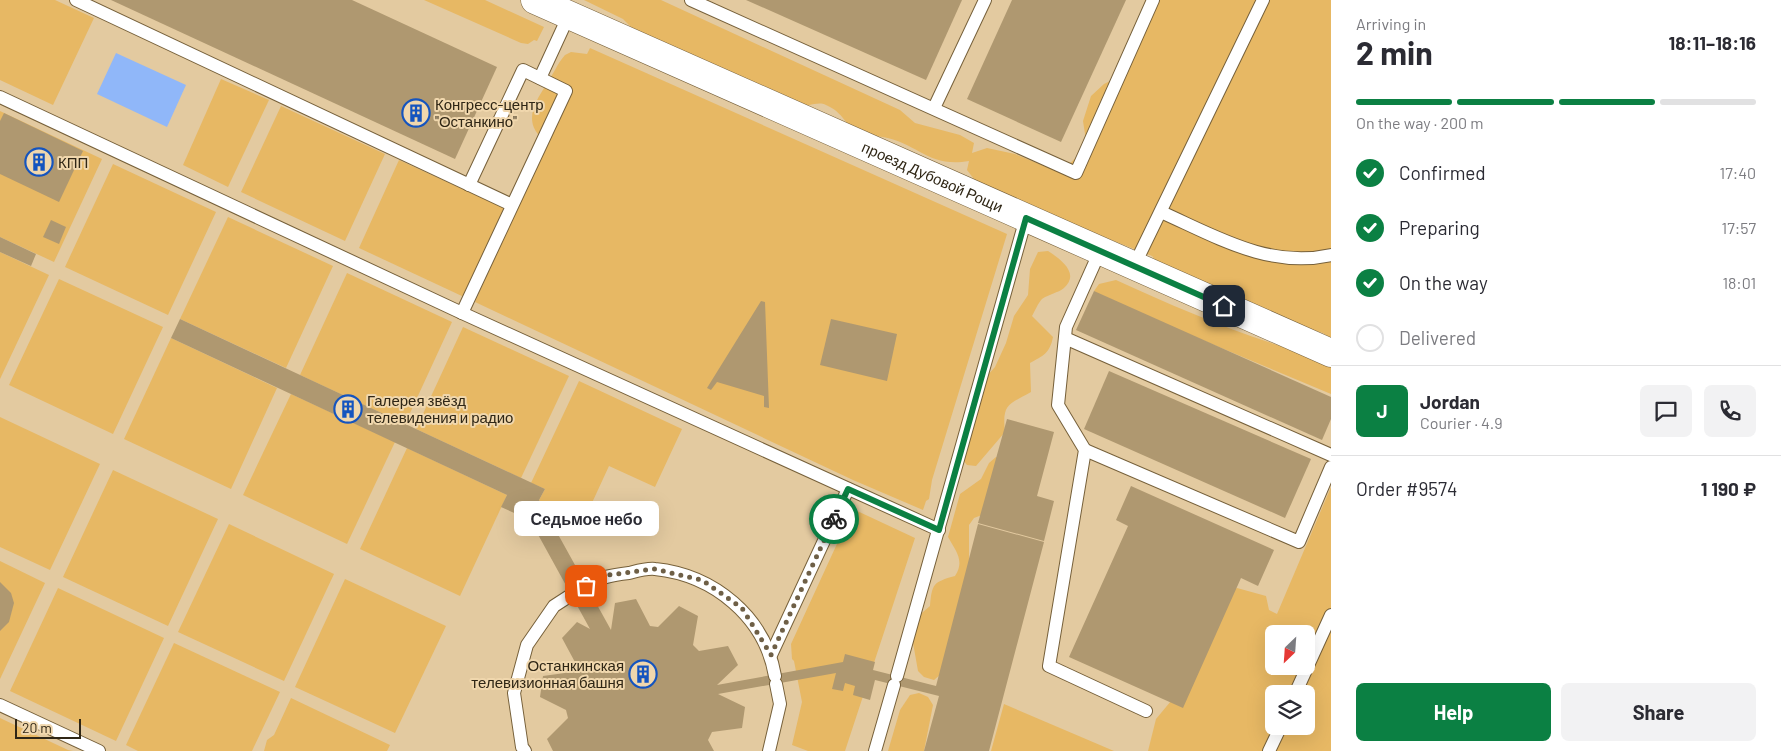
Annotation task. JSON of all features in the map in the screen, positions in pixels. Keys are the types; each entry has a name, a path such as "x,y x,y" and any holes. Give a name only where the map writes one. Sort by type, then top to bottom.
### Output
{"street":[{"name":"проезд Дубовой Рощи","path":"552,5 1331,353"}],"lane":[{"path":"76,0 512,205"},
{"path":"691,0 1076,173 1154,0"},
{"path":"934,108 984,0"},
{"path":"1134,266 1263,0"},
{"path":"540,78 552,5"},
{"path":"462,312 566,91 523,70 469,185"},
{"path":"0,97 462,312 939,530"},
{"path":"1161,212 1256,254 1280,257 1331,255"},
{"path":"875,751 1026,218"},
{"path":"1100,251 1066,327 1058,405 1086,450 1299,542 1331,467"},
{"path":"1065,338 1331,456"},
{"path":"1086,450 1049,666 1146,711"},
{"path":"771,655 848,489"},
{"path":"586,586 601,576 654,569 702,580 742,608 771,655 776,680 780,704 769,751"},
{"path":"525,751 522,747 514,693 526,645 554,606 571,595"},
{"path":"1299,685 1331,615"},
{"path":"0,705 98,751"},
{"path":"1269,751 1277,735"}],"shaded area":[{"path":"0,0 55,0 94,18 53,105 0,80"},
{"path":"424,0 485,0 544,27 537,41 534,40 528,44 521,43"},
{"path":"584,0 661,0 900,110 915,123 960,135 974,143 972,153 987,148 1015,154 1049,168 1065,168 1087,147 1083,121 1091,96 1104,84 1120,76 1160,0 1331,0 1331,339 1323,333 1251,311 1163,269 1152,256 1035,210 977,183 967,170 969,161 944,161 895,140 860,134 836,111 826,105 792,106 754,89 694,55 678,60 633,29 623,19"},
{"path":"590,48 1007,234 932,480 929,499 926,501 923,510 853,480 475,302 547,142 534,129 532,122 532,115 537,100 565,55 571,52 587,54"},
{"path":"221,79 269,100 228,187 183,165"},
{"path":"281,106 385,154 345,241 241,192"},
{"path":"0,111 102,159 54,262 0,237"},
{"path":"399,160 504,208 464,297 359,248"},
{"path":"113,164 216,212 168,315 65,267"},
{"path":"228,217 333,266 286,368 180,319"},
{"path":"1048,251 1066,266 1070,277 1069,282 1064,288 1042,299 1032,316 1053,337 1052,342 1045,353 1030,363 1031,392 1008,406 1004,423 1005,432 976,466 967,465 956,452 956,443 976,388 995,367 1006,343 1014,316 1028,295 1030,269 1038,252"},
{"path":"0,252 49,275 0,379"},
{"path":"347,273 452,322 405,424 300,375"},
{"path":"59,279 163,327 113,434 9,385"},
{"path":"1116,280 1249,335 1276,345 1331,360 1331,394 1126,308 1104,303 1094,291 1099,284"},
{"path":"463,327 569,376 521,478 416,429"},
{"path":"171,338 277,388 231,489 124,439"},
{"path":"579,381 682,429 655,487 609,466 579,531 548,516 539,500 545,489 531,483"},
{"path":"291,394 395,442 347,544 243,495"},
{"path":"0,417 100,464 50,570 0,547"},
{"path":"407,448 507,495 460,596 360,549"},
{"path":"996,457 1015,462 982,515 974,518 969,525 969,563 941,674 934,680 924,677 918,671 912,637 916,618 930,606 935,585 942,580 955,576 958,571 958,556 948,537 960,494 981,479 989,463"},
{"path":"113,470 218,519 168,626 63,577"},
{"path":"1331,487 1331,751 1148,751 1156,719 1176,695 1221,596 1237,588 1266,596 1269,610 1277,614"},
{"path":"853,509 915,538 845,751 808,751 792,745 802,702 792,659 791,644"},
{"path":"229,524 334,574 284,681 178,632"},
{"path":"0,561 45,583 0,679"},
{"path":"345,579 446,626 395,733 295,687"},
{"path":"58,588 164,638 116,741 10,691"},
{"path":"174,643 280,692 252,751 138,751 126,745"},
{"path":"919,693 928,697 933,705 924,751 888,751 900,710 910,695"},
{"path":"291,698 390,745 387,751 264,751 267,740 274,735"},
{"path":"1004,704 1114,751 991,751"},
{"path":"0,718 68,750 73,751 0,751"}],"water":[{"path":"116,53 186,85 167,127 97,94"}],"building":[{"name":"Конгресс-центр \"Останкино\"","path":"111,0 352,0 497,67 455,159"},
{"path":"746,0 962,0 926,80"},
{"path":"1012,0 1126,0 1061,142 967,99"},
{"name":"КПП","path":"4,113 83,151 59,202 0,174 0,121"},
{"path":"51,220 66,227 59,244 43,237"},
{"path":"0,237 36,254 31,266 0,252"},
{"path":"1094,291 1331,397 1331,419 1322,440 1076,330"},
{"path":"761,301 765,302 769,408 764,407 764,396 717,382 711,390 707,388"},
{"path":"180,319 545,489 539,500 611,630 615,603 636,599 650,626 658,627 679,606 698,616 693,645 699,651 728,646 738,665 717,685 843,662 845,654 875,662 873,670 936,686 978,524 1044,542 989,751 924,751 939,696 875,680 870,700 853,695 855,686 845,683 843,691 832,689 836,673 718,694 745,707 742,728 712,732 708,740 714,751 553,751 547,739 568,718 566,710 540,697 543,676 572,672 576,664 562,638 577,622 590,629 530,520 501,507 507,495 171,338"},
{"path":"831,319 897,334 887,381 820,365"},
{"path":"1109,371 1311,459 1285,518 1084,429"},
{"path":"1007,419 1054,432 1037,496 1054,501 1044,541 978,523"},
{"path":"1131,486 1274,550 1258,586 1241,578 1183,708 1069,657 1128,526 1116,520"},
{"path":"0,582 11,593 14,603 9,622 0,631"}],"way so far":[{"path":"586,586 601,576 654,569 702,580 742,608 771,655 834,519"}],"place":[{"name":"Конгресс-центр \"Останкино\"","path":"416,113"},
{"name":"КПП","path":"39,162"},
{"name":"Галерея звёзд телевидения и радио","path":"348,409"},
{"name":"Седьмое небо","path":"586,586"},
{"name":"Останкинская телевизионная башня","path":"643,674"}],"route":[{"path":"834,519 848,489 939,530 1026,218 1224,306"}]}
